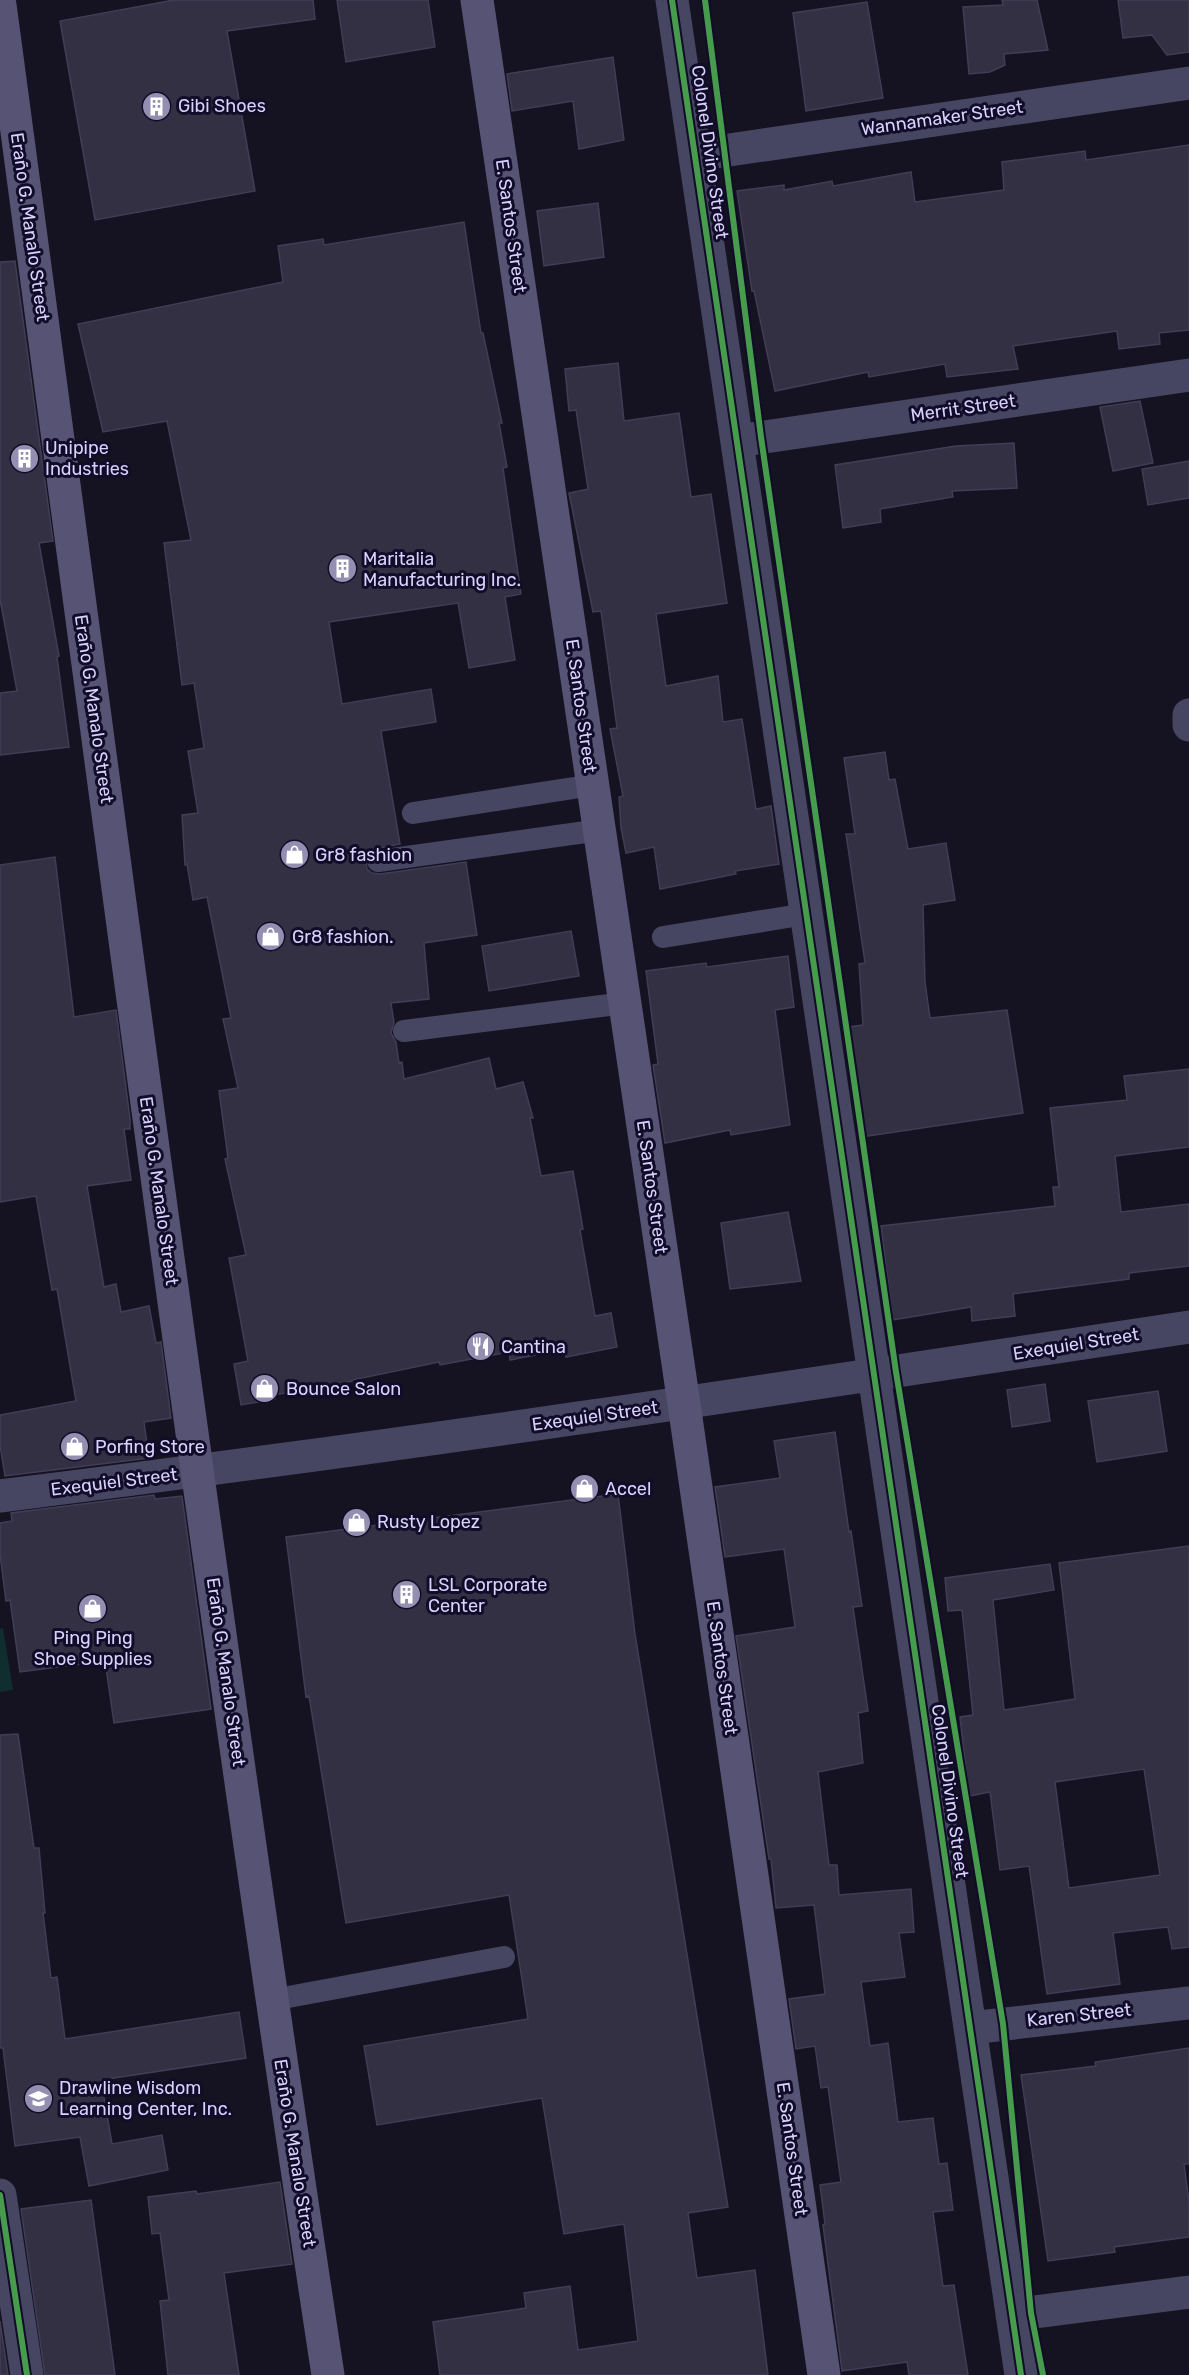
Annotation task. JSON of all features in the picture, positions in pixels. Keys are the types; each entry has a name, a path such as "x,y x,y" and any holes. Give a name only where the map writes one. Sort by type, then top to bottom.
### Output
{"street":[{"name":"E. Santos Street","path":"477,0 684,1404 824,2375"},
{"name":"Colonel Divino Street","path":"672,0 1021,2375"},
{"name":"Eraño G. Manalo Street","path":"0,5 197,1472 328,2375"},
{"name":"Wannamaker Street","path":"695,155 1189,82"},
{"name":"Merrit Street","path":"737,441 1189,375"},
{"path":"1189,715 1189,725"},
{"name":"Exequiel Street","path":"0,1496 197,1472 684,1404 1189,1327"},
{"name":"Karen Street","path":"970,2028 1189,2003"},
{"path":"0,2195 27,2375"},
{"path":"1012,2315 1189,2292"}],"lane":[{"path":"413,813 593,785"},
{"path":"378,861 600,830"},
{"path":"663,937 806,914"},
{"path":"404,1031 625,1003"},
{"path":"272,2000 504,1958"}],"green space":[{"path":"3,1628 13,1690 0,1692 0,1629"}],"building":[{"name":"Gibi Shoes","path":"174,0 313,0 315,19 227,31 255,191 95,220 60,21"},
{"path":"337,0 428,0 435,47 346,62"},
{"path":"1002,0 1037,0 1048,50 1004,54 1005,65 990,72 969,74 963,7 1003,5"},
{"path":"1118,0 1189,0 1189,52 1167,55 1152,35 1123,38"},
{"path":"867,2 883,98 806,111 793,13"},
{"path":"613,57 624,140 579,149 573,101 512,111 507,74"},
{"path":"1189,145 1189,330 1159,333 1160,344 1119,349 1117,331 1013,346 1018,369 947,377 945,364 869,377 868,372 775,391 754,291 752,291 737,191 784,185 784,190 832,181 833,186 911,172 915,202 1004,190 1002,162 1085,151 1086,160"},
{"path":"598,203 604,257 544,266 537,211"},
{"path":"464,222 481,333 483,333 502,423 499,423 507,467 503,468 521,594 505,597 515,660 469,668 458,603 329,622 342,704 431,689 436,722 381,731 400,844 370,850 365,856 367,869 372,873 380,874 466,862 477,935 424,943 429,999 391,1003 394,1023 391,1033 396,1042 399,1063 402,1062 404,1079 489,1058 496,1089 523,1082 533,1118 530,1118 541,1176 573,1171 583,1229 580,1230 595,1316 611,1313 617,1347 566,1357 565,1349 510,1360 509,1352 440,1365 439,1362 274,1395 275,1399 241,1405 234,1364 248,1361 229,1258 246,1255 225,1159 228,1158 219,1091 238,1088 223,1019 231,1018 207,897 193,900 187,864 185,865 182,815 198,813 188,751 204,748 194,683 182,685 164,543 191,540 167,421 103,432 78,324 283,282 278,246 323,239 324,245"},
{"path":"15,261 53,541 39,543 59,656 57,657 69,747 0,755 0,693 17,691 0,599 0,262"},
{"path":"618,363 624,421 679,413 691,497 711,494 727,603 656,614 666,686 718,676 723,722 742,719 756,809 771,806 779,864 735,871 736,874 660,889 654,847 626,853 621,828 619,797 623,796 610,729 617,728 601,611 593,612 569,493 588,489 576,410 569,411 565,369"},
{"path":"1140,401 1153,463 1113,471 1100,407"},
{"path":"1014,443 1017,488 952,491 953,497 880,509 881,522 843,528 835,465 956,446"},
{"path":"1189,461 1189,498 1148,505 1142,469"},
{"path":"885,752 889,780 895,779 908,849 946,843 955,900 923,905 925,982 930,1018 1007,1010 1023,1113 862,1137 849,1027 863,1025 859,964 865,963 846,834 855,834 844,758"},
{"path":"55,857 74,1017 116,1010 130,1119 130,1129 124,1129 131,1180 87,1186 104,1287 116,1284 121,1312 149,1306 156,1343 161,1342 171,1418 144,1422 149,1458 5,1476 0,1445 0,1415 76,1401 57,1289 52,1290 36,1196 0,1202 0,865"},
{"path":"571,931 579,976 489,991 482,946"},
{"path":"788,956 794,1007 775,1010 790,1125 731,1135 730,1130 665,1143 653,1065 658,1064 646,971 706,963 707,967"},
{"path":"1189,1069 1189,1147 1115,1156 1121,1212 1189,1204 1189,1266 1129,1273 1129,1279 1013,1294 1015,1316 972,1321 971,1307 893,1320 881,1226 1055,1206 1053,1187 1059,1187 1050,1108 1127,1100 1124,1076"},
{"path":"788,1212 801,1281 730,1289 721,1223"},
{"path":"1045,1384 1050,1421 1012,1427 1007,1390"},
{"path":"1158,1391 1167,1451 1097,1462 1088,1401"},
{"path":"835,1432 862,1606 853,1607 868,1711 858,1713 863,1763 818,1772 829,1865 837,1865 839,1895 911,1889 914,1932 899,1933 905,1977 861,1982 870,2046 888,2043 898,2122 933,2118 939,2164 947,2163 953,2210 933,2212 943,2286 954,2285 968,2375 909,2375 907,2362 842,2371 820,2185 841,2182 828,2087 821,2088 815,2046 796,2049 789,1999 825,1994 814,1905 776,1908 771,1859 769,1859 736,1636 795,1627 784,1549 725,1557 715,1487 780,1478 774,1441"},
{"path":"618,1494 635,1634 728,2207 688,2213 697,2278 755,2270 768,2375 440,2375 433,2322 526,2308 524,2293 570,2286 578,2350 638,2341 624,2224 564,2234 542,2098 377,2125 364,2046 528,2019 509,1895 346,1923 309,1696 306,1697 286,1537"},
{"path":"154,1495 155,1499 182,1496 211,1709 114,1723 105,1661 20,1672 10,1600 6,1601 0,1554 0,1523 12,1521 11,1513"},
{"path":"1189,1546 1189,1947 1172,1949 1168,1927 1113,1933 1120,1984 1047,1994 1029,1866 1000,1870 990,1792 969,1796 960,1717 973,1715 962,1610 948,1611 945,1578 1050,1564 1054,1590 993,1600 1004,1710 1075,1699 1059,1563","holes":["1144,1769 1160,1875 1069,1888 1055,1782"]},
{"path":"18,1734 34,1848 39,1848 45,1913 43,1913 51,1978 57,1977 65,2039 239,2012 246,2058 101,2080 112,2144 162,2135 168,2170 89,2186 80,2137 15,2146 3,2048 0,2048 0,1735"},
{"path":"1189,2048 1189,2164 1184,2164 1189,2202 1189,2237 1114,2247 1115,2252 1048,2261 1021,2075 1096,2066 1095,2062"},
{"path":"280,2182 292,2264 224,2273 239,2375 168,2375 160,2301 169,2300 160,2233 152,2234 148,2197 196,2191 197,2194"},
{"path":"91,2200 115,2375 45,2375 21,2209"},
{"path":"0,2321 8,2375 0,2375"}],"cycle path":[{"path":"672,0 1021,2375"},
{"path":"705,0 761,437 896,1372 1003,2024 1031,2313 1043,2375"},
{"path":"0,2195 27,2375"}],"place":[{"name":"Gibi Shoes","path":"157,106"},
{"name":"Unipipe Industries","path":"24,458"},
{"name":"Maritalia Manufacturing Inc.","path":"342,569"},
{"name":"Gr8 fashion","path":"294,855"},
{"name":"Gr8 fashion.","path":"271,937"},
{"name":"Cantina","path":"480,1347"},
{"name":"Bounce Salon","path":"265,1389"},
{"name":"Porfing Store","path":"74,1447"},
{"name":"Accel","path":"584,1489"},
{"name":"Rusty Lopez","path":"356,1522"},
{"name":"LSL Corporate Center","path":"407,1595"},
{"name":"Ping Ping Shoe Supplies","path":"93,1609"},
{"name":"Drawline Wisdom Learning Center, Inc.","path":"38,2098"}]}
